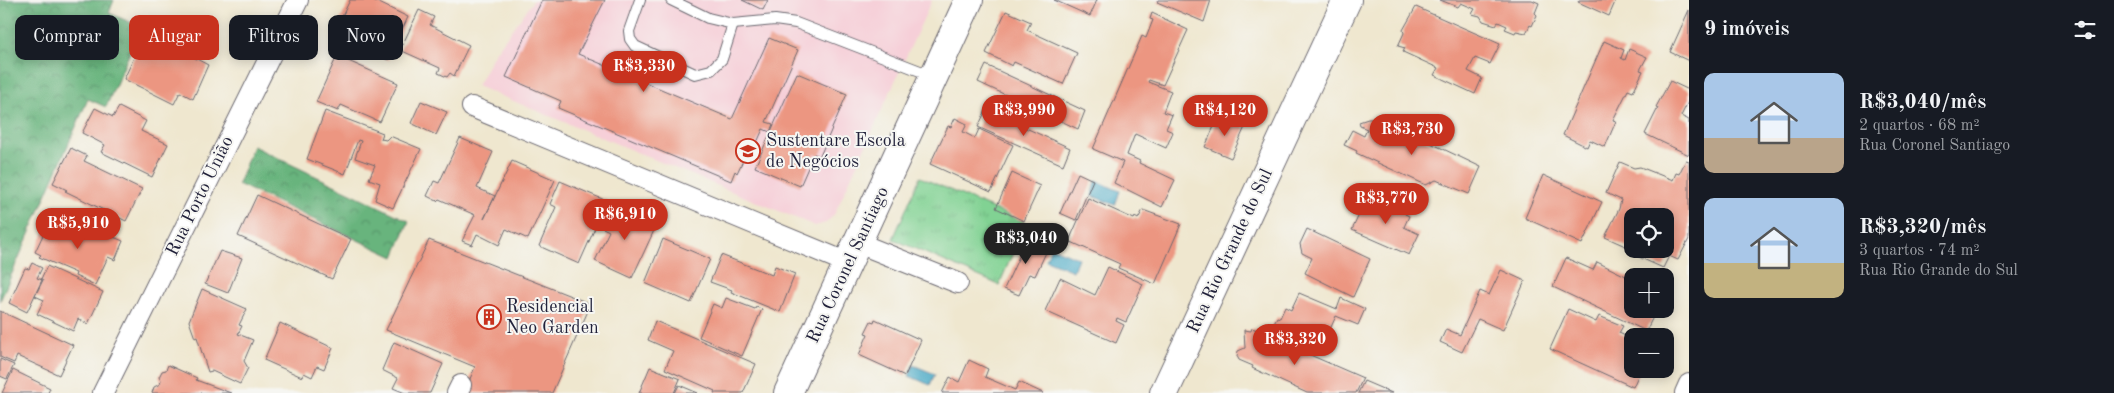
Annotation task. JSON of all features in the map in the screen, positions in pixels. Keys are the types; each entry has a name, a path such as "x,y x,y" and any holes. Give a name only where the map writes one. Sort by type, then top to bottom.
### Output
{"main road":[{"name":"Rua Coronel Santiago","path":"788,393 969,0"},
{"name":"Rua Rio Grande do Sul","path":"1164,393 1347,0"}],"street":[{"name":"Rua Porto União","path":"103,393 298,0"},
{"path":"472,107 853,253 958,283"},
{"path":"1685,393 1689,384"}],"lane":[{"path":"640,0 629,31 630,39 635,46 695,74 711,70 722,60 733,24"},
{"path":"671,0 708,18 733,24 775,20 796,24 934,76"}],"shaded area":[{"name":"Sustentare Escola de Negócios","path":"534,0 932,0 834,215 826,223 815,226 477,86 494,54"}],"green space":[{"path":"0,0 114,0 109,13 114,15 15,15 15,60 119,60 119,17 129,22 129,54 106,107 88,99 0,301"},
{"path":"253,146 409,221 394,257 238,184"},
{"path":"920,177 1026,223 999,285 893,239"}],"water":[{"path":"1096,181 1120,191 1115,205 1092,196"},
{"path":"1051,247 1078,258 1073,271 1046,260"},
{"path":"913,365 935,374 930,385 909,376"}],"building":[{"path":"350,0 373,0 408,17 403,28 403,15 343,15"},
{"path":"542,0 605,0 578,54 732,119 769,38 798,50 766,122 773,124 770,132 763,129 752,154 747,152 731,181 558,108 561,101 506,77"},
{"path":"742,0 768,0 763,10"},
{"path":"1054,0 1097,0 1090,16"},
{"path":"1158,0 1211,0 1204,22 1157,2"},
{"path":"1440,0 1532,0 1539,3 1535,13 1537,15 1532,26 1530,25 1526,33 1516,31 1515,33 1505,29 1507,26 1498,22 1496,25 1483,21 1480,16 1472,14 1475,9 1461,3 1458,7"},
{"path":"1579,0 1616,0 1609,16 1578,2"},
{"path":"1416,7 1500,44 1490,64 1475,58 1468,71 1482,78 1475,94 1434,75 1438,68 1403,52 1405,48 1398,46 1404,33 1403,30"},
{"path":"419,10 434,17 430,25 469,45 454,76 450,73 447,77 438,73 440,68 403,51 403,44"},
{"path":"1689,10 1689,61 1670,52"},
{"path":"1006,11 1031,22 1027,30 1077,53 1063,84 1014,62 1012,66 986,53"},
{"path":"1152,13 1188,30 1163,85 1149,80 1148,82 1171,91 1163,112 1172,115 1166,129 1173,132 1166,148 1135,134 1127,155 1140,161 1139,163 1175,180 1162,207 1114,183 1123,162 1093,149 1142,36 1146,38 1153,20 1150,19"},
{"path":"1604,41 1624,50 1621,58 1625,60 1629,49 1647,57 1640,70 1643,71 1633,92 1628,90 1613,120 1616,121 1605,147 1590,140 1587,147 1563,135"},
{"path":"133,60 199,60 208,65 193,99 180,92 174,104 124,79"},
{"path":"335,60 346,60 398,83 380,122 341,105 338,111 316,102"},
{"path":"986,65 1085,111 1078,129 978,82"},
{"path":"797,73 847,94 820,156 814,154 800,186 755,167"},
{"path":"1670,81 1689,90 1689,100 1681,116 1689,120 1689,155 1645,134 1658,108 1656,107"},
{"path":"421,101 447,112 436,135 411,123"},
{"path":"119,107 146,121 141,131 168,144 152,177 101,152 105,145 82,133 95,108 113,117"},
{"path":"986,110 1070,148 1063,165 978,127"},
{"path":"325,111 383,133 381,139 386,140 390,136 421,149 393,208 375,200 380,183 369,179 375,165 355,158 361,141 358,140 345,174 307,159"},
{"path":"1219,115 1245,127 1231,158 1205,147"},
{"path":"1376,116 1386,121 1385,124 1391,127 1392,124 1408,132 1407,135 1417,140 1418,137 1481,167 1469,194 1436,180 1426,185 1356,153 1357,151 1344,145 1352,130 1364,136 1367,129 1360,126 1359,122 1374,119"},
{"path":"955,118 967,124 963,132 975,138 979,129 1013,145 991,192 930,164 948,126 951,127"},
{"path":"460,138 493,152 477,188 495,196 484,219 512,161 555,180 528,239 506,229 499,245 477,234 472,245 462,241 475,215 439,199 437,201 427,196 434,181 439,183"},
{"path":"71,148 87,156 84,161 142,189 126,221 65,191 67,190 53,183"},
{"path":"1686,160 1689,161 1689,239 1678,260 1674,258 1674,208 1624,208 1624,245 1605,237 1619,209 1621,200 1606,193 1620,162 1634,168 1640,167 1673,180 1676,173 1679,174"},
{"path":"1012,173 1040,186 1024,221 996,208"},
{"path":"1078,173 1093,180 1076,220 1060,213"},
{"path":"1543,175 1602,202 1582,244 1525,218"},
{"path":"560,181 607,201 579,264 539,246 556,207 550,204"},
{"path":"257,195 351,239 332,279 238,236"},
{"path":"1368,195 1406,211 1405,214 1409,216 1404,227 1419,234 1409,255 1352,230"},
{"path":"1088,198 1134,219 1135,217 1138,219 1143,210 1181,224 1155,284 1118,268 1120,264 1069,241"},
{"path":"614,205 657,224 632,278 595,261 609,231 603,228"},
{"path":"50,220 76,231 78,225 84,228 85,225 123,241 115,260 108,257 95,285 75,276 76,273 39,257 41,255 35,252"},
{"path":"1307,229 1370,259 1353,297 1305,273 1312,258 1302,253 1300,244"},
{"path":"1028,237 1049,246 1035,276 1029,274 1019,295 1004,289"},
{"path":"663,239 710,259 691,303 645,283"},
{"name":"Residencial Neo Garden","path":"429,240 591,304 552,393 464,393 475,367 386,330"},
{"path":"220,251 242,258 228,293 205,284"},
{"path":"721,255 772,275 775,266 795,274 780,312 710,282"},
{"path":"1566,258 1593,270 1597,262 1624,275 1624,318 1652,318 1648,328 1640,328 1553,287"},
{"path":"1641,258 1668,258 1663,268"},
{"path":"32,263 42,268 37,278 42,280 27,312 9,303 25,268 29,269"},
{"path":"47,266 103,292 88,324 78,319 73,331 37,314 44,300 35,296"},
{"path":"1108,267 1143,284 1126,322 1117,318 1116,321 1124,325 1116,343 1045,311 1060,278 1095,295"},
{"path":"1501,270 1525,281 1503,330 1478,319 1462,352 1440,342 1446,329 1460,335 1480,291 1489,295"},
{"path":"202,289 247,309 239,325 242,326 238,334 253,340 244,361 248,368 240,384 212,371 208,372 197,337 195,338 189,321"},
{"path":"1299,293 1337,309 1341,298 1365,309 1358,325 1336,316 1319,354 1269,332 1277,317 1280,318 1285,307 1291,310"},
{"path":"726,298 755,309 756,307 762,309 742,356 699,337 713,304 722,308"},
{"path":"1568,309 1596,322 1599,316 1623,326 1619,333 1624,335 1624,378 1637,378 1633,387 1550,349"},
{"path":"0,311 73,345 59,375 17,356 14,363 0,357"},
{"path":"875,319 921,340 905,376 859,355 868,334 865,333 871,321 874,322"},
{"path":"655,321 756,364 743,393 714,393 715,391 665,369 673,351 648,340"},
{"path":"280,323 333,348 324,369 317,366 312,377 304,373 302,377 264,360"},
{"path":"1252,328 1363,378 1356,393 1307,393 1252,368 1253,366 1239,360 1237,356 1238,351 1245,348 1244,330 1251,331"},
{"path":"394,342 443,364 430,393 405,393 393,388 398,378 382,370"},
{"path":"0,359 14,365 7,379 0,376"},
{"path":"969,360 988,369 985,377 1015,390 1019,382 1043,393 942,393 950,377 959,382"},
{"path":"168,365 197,378 196,380 231,393 152,393 154,387 160,384 159,377"},
{"path":"650,367 680,379 674,393 639,393"},
{"path":"13,370 50,388 48,393 2,393"},
{"path":"1364,381 1392,393 1358,393"},
{"path":"679,385 698,393 675,393"}],"place":[{"name":"Sustentare Escola de Negócios","path":"748,151"},
{"name":"Residencial Neo Garden","path":"489,317"}]}
